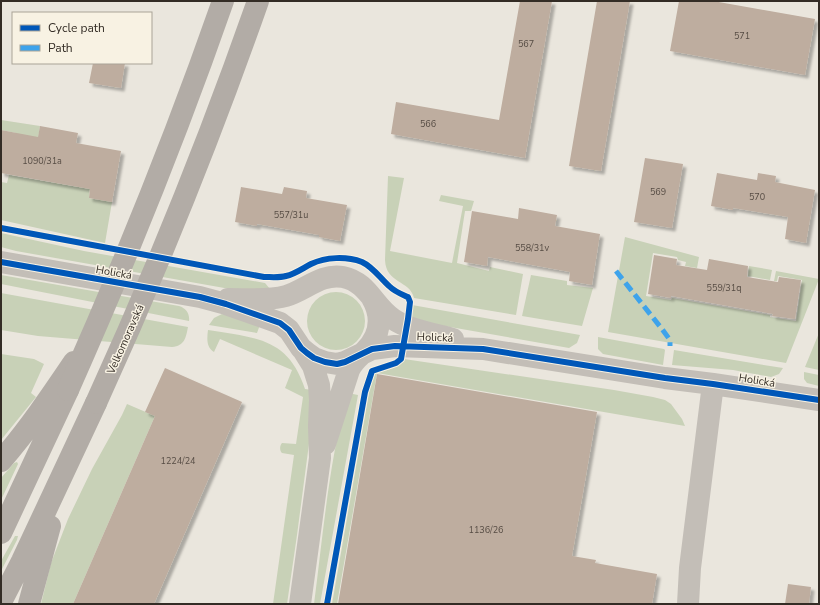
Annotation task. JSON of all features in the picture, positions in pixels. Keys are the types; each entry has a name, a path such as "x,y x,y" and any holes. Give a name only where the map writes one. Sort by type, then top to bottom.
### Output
{"main road":[{"path":"1,533 63,388 95,329 152,195 224,1"},
{"name":"Velkomoravská","path":"1,602 67,468 127,335 195,172 258,1"},
{"path":"1,461 63,388"},
{"path":"29,604 67,468"}],"street":[{"name":"Holická","path":"1,262 204,298 226,304 280,323 289,330 299,344 314,358 331,363 345,362 372,349 403,346 471,348 819,400"},
{"name":"Holická","path":"204,298 273,298 286,296 325,278 342,277 358,283 393,320 499,351"},
{"name":"Holická","path":"299,344 292,327 293,308 299,296 311,284"},
{"name":"Holická","path":"360,356 370,346 378,332 378,311 370,295"},
{"path":"299,344 313,366 319,385 320,400 320,458 300,604"},
{"path":"320,458 349,370 355,359 360,356"},
{"path":"688,604 690,568 713,384"}],"green space":[{"path":"1,120 40,126 37,145 16,133 1,130"},
{"path":"9,175 90,189 89,198 112,202 105,243 1,220 1,182 7,183"},
{"path":"388,176 404,178 390,251 452,263 463,206 439,201 441,195 474,201 471,211 465,211 457,263 489,271 490,267 523,274 516,315 414,298 412,292 408,288 389,274 386,268 385,260"},
{"path":"1,233 84,251 265,283 270,289 230,289 16,251 1,247"},
{"path":"625,237 699,257 697,268 685,266 686,262 678,260 677,257 653,253 646,296 671,300 672,298 796,321 802,280 778,276 777,281 774,281 776,271 819,279 786,363 608,332"},
{"path":"749,266 772,270 770,280 748,276"},
{"path":"1,275 179,306 184,308 187,312 189,321 1,284"},
{"path":"531,275 567,281 567,285 593,288 582,326 522,316"},
{"path":"336,292 347,294 360,305 363,310 365,321 363,332 352,345 347,348 336,350 325,348 312,337 309,332 307,321 309,310 320,297 325,294"},
{"path":"1,293 188,327 182,343 172,347 38,336 1,330"},
{"path":"412,305 580,335 577,343 569,348 410,320"},
{"path":"222,314 261,322 257,333 209,325 214,318"},
{"path":"208,330 255,338 268,343 289,359 298,372 305,389 312,390 310,436 287,604 273,604 294,455 282,453 280,448 282,443 296,444 303,397 285,388 292,370 220,339 214,352 208,345"},
{"path":"819,333 819,370 805,367"},
{"path":"598,337 664,349 663,365 603,354 598,349"},
{"path":"674,350 783,368 779,374 771,377 733,370 672,365"},
{"path":"1,354 34,359 44,364 31,393 36,397 1,440"},
{"path":"404,359 614,390 665,400 671,404 682,419 685,426 377,373 396,367"},
{"path":"804,372 819,375 819,386 807,383 804,379"},
{"path":"377,373 337,604 332,604 370,387 375,374"},
{"path":"348,393 358,395 320,604 314,604 331,471 341,418"},
{"path":"127,404 155,416 73,604 41,604 51,563 68,519 92,469"},
{"path":"17,462 18,464 1,500 1,478 14,463"},
{"path":"15,536 18,536 17,540 1,571 1,561"}],"building":[{"path":"520,1 552,1 525,158 391,134 396,102 499,120"},
{"path":"597,1 630,1 601,171 569,166"},
{"path":"679,1 713,1 815,19 805,75 670,51"},
{"path":"93,64 125,64 121,88 89,83"},
{"path":"40,126 78,133 76,143 121,151 112,202 89,198 90,189 1,173 1,130 38,137"},
{"path":"645,158 683,164 672,228 634,222"},
{"path":"717,173 757,180 758,173 776,176 775,182 815,190 806,243 785,239 788,217 711,206"},
{"path":"241,187 282,194 284,187 307,191 306,198 347,205 340,241 319,237 319,235 257,224 257,226 235,222"},
{"path":"519,208 557,215 555,226 600,234 592,285 569,281 570,272 488,257 487,266 464,262 472,211 518,219"},
{"path":"654,255 677,259 676,265 707,270 709,259 748,266 747,277 778,282 779,277 801,280 795,319 772,316 773,314 671,296 671,298 648,294"},
{"path":"165,368 242,402 154,604 73,604 155,416 145,412"},
{"path":"377,374 597,412 572,556 596,560 595,563 657,574 652,604 338,604"},
{"path":"788,584 811,587 809,604 785,604"}],"marked path":[{"path":"616,271 670,340 670,346"}],"cycle path":[{"path":"1,228 264,277 281,277 289,275 323,260 336,258 356,260 366,264 391,288 408,297 410,302 401,359 396,363 372,371 365,392 327,604"},
{"path":"1,262 200,297 226,304 280,323 289,330 301,348 314,358 325,362 337,364 345,362 372,349 395,346 483,349 665,378 819,400"}]}
